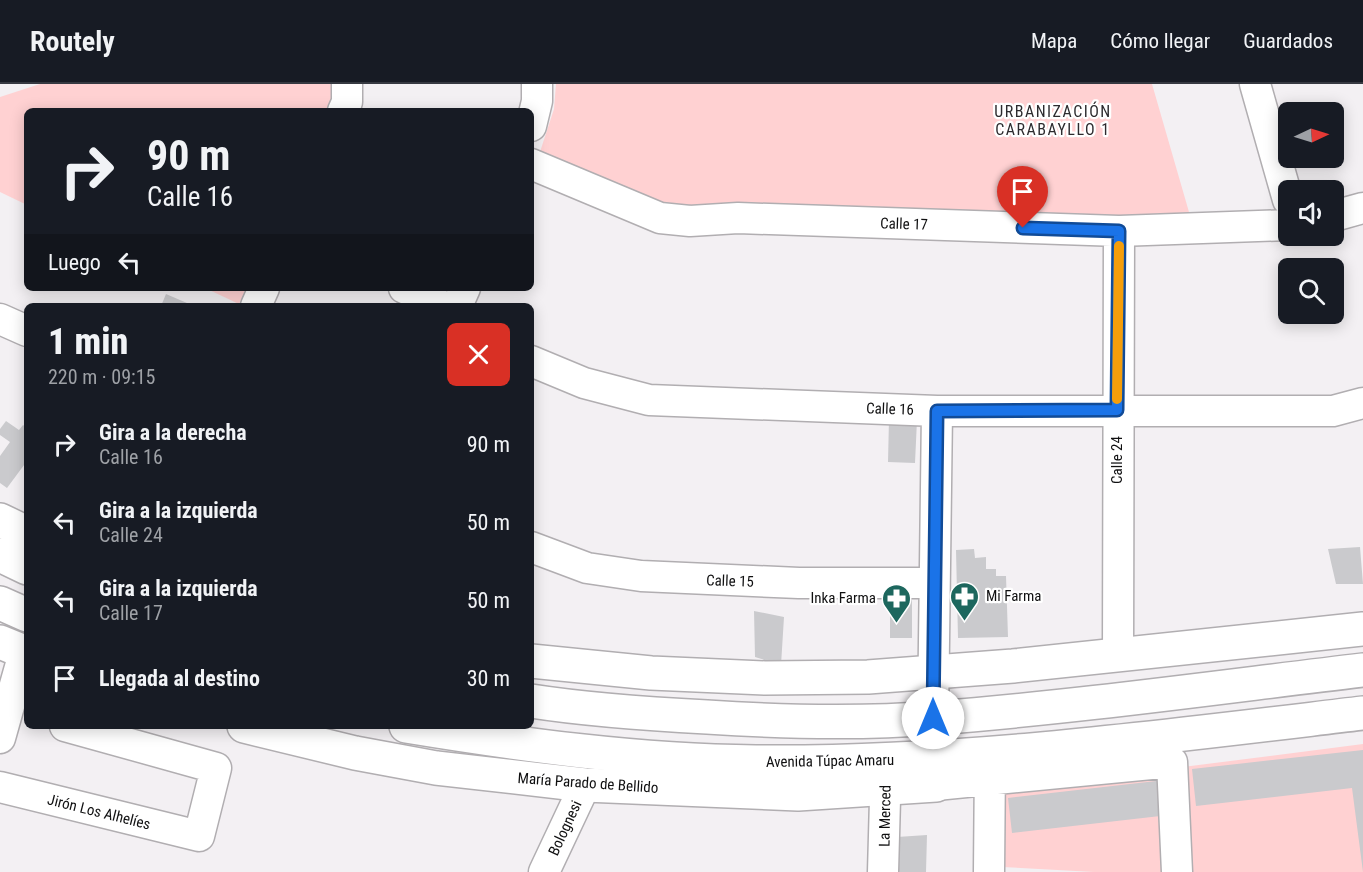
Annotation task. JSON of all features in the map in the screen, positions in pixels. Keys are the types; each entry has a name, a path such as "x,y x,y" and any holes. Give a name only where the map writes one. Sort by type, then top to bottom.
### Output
{"main road":[{"path":"0,520 24,532"},
{"path":"0,555 24,567"},
{"path":"0,603 24,614"},
{"path":"534,661 651,673 765,678 934,673 1363,629"},
{"path":"534,701 647,714 762,720 867,722 933,718 1363,670"},
{"name":"Avenida Túpac Amaru","path":"424,729 528,746 642,757 755,762 885,775 989,766 1171,736 1363,713"},
{"name":"María Parado de Bellido","path":"256,729 345,751 436,768 585,785 798,794 885,775"}],"street":[{"path":"344,108 347,84"},
{"path":"534,114 537,84"},
{"path":"1255,84 1282,180"},
{"name":"Calle 17","path":"534,165 660,218 690,221 738,218 1119,231 1278,225"},
{"path":"1344,213 1363,208"},
{"name":"Calle 24","path":"1118,654 1119,231"},
{"path":"410,291 436,303"},
{"path":"0,319 24,330"},
{"name":"Calle 16","path":"534,362 584,383 649,400 937,411 1333,411 1363,403"},
{"path":"935,771 933,718 937,411"},
{"name":"Calle 15","path":"534,548 587,567 641,576 799,583 934,583"},
{"path":"0,738 12,699 17,650"},
{"name":"Jirón Los Alhelíes","path":"0,787 199,836 216,768 76,729"},
{"path":"989,872 989,766 1172,762 1177,872"},
{"name":"La Merced","path":"883,872 885,775"},
{"name":"Bolognesi","path":"544,872 585,785"}],"shaded area":[{"path":"40,84 334,84 327,108 24,108 24,204 0,192 0,97"},
{"path":"556,84 1152,84 1191,219 691,215 538,158 554,109"},
{"path":"211,291 245,291 239,303"},
{"path":"1363,744 1363,872 1094,872 1002,867 1003,790"}],"building":[{"path":"166,294 187,303 162,303"},
{"path":"889,419 917,420 915,463 888,462"},
{"path":"6,421 19,430 24,426 24,465 7,488 0,483 0,456 10,442 0,435 0,429"},
{"path":"1360,547 1363,584 1336,584 1328,549"},
{"path":"974,549 975,558 986,557 986,569 996,569 996,576 1006,576 1008,637 958,638 956,550"},
{"path":"890,595 912,595 912,638 890,638"},
{"path":"754,611 784,617 781,665 755,657"},
{"path":"1363,750 1363,872 1352,788 1196,806 1192,769"},
{"path":"1165,780 1169,815 1012,833 1008,798"},
{"path":"927,835 926,872 898,872 897,837"}],"slow traffic":[{"path":"1117,399 1119,246"}],"place":[{"name":"Mi Farma","path":"965,622"},
{"name":"Inka Farma","path":"897,624"}],"district":[{"name":"URBANIZACIÓN CARABAYLLO 1","path":"1053,120"}],"route":[{"path":"933,718 937,411 1117,410 1119,231 1023,228"}]}
